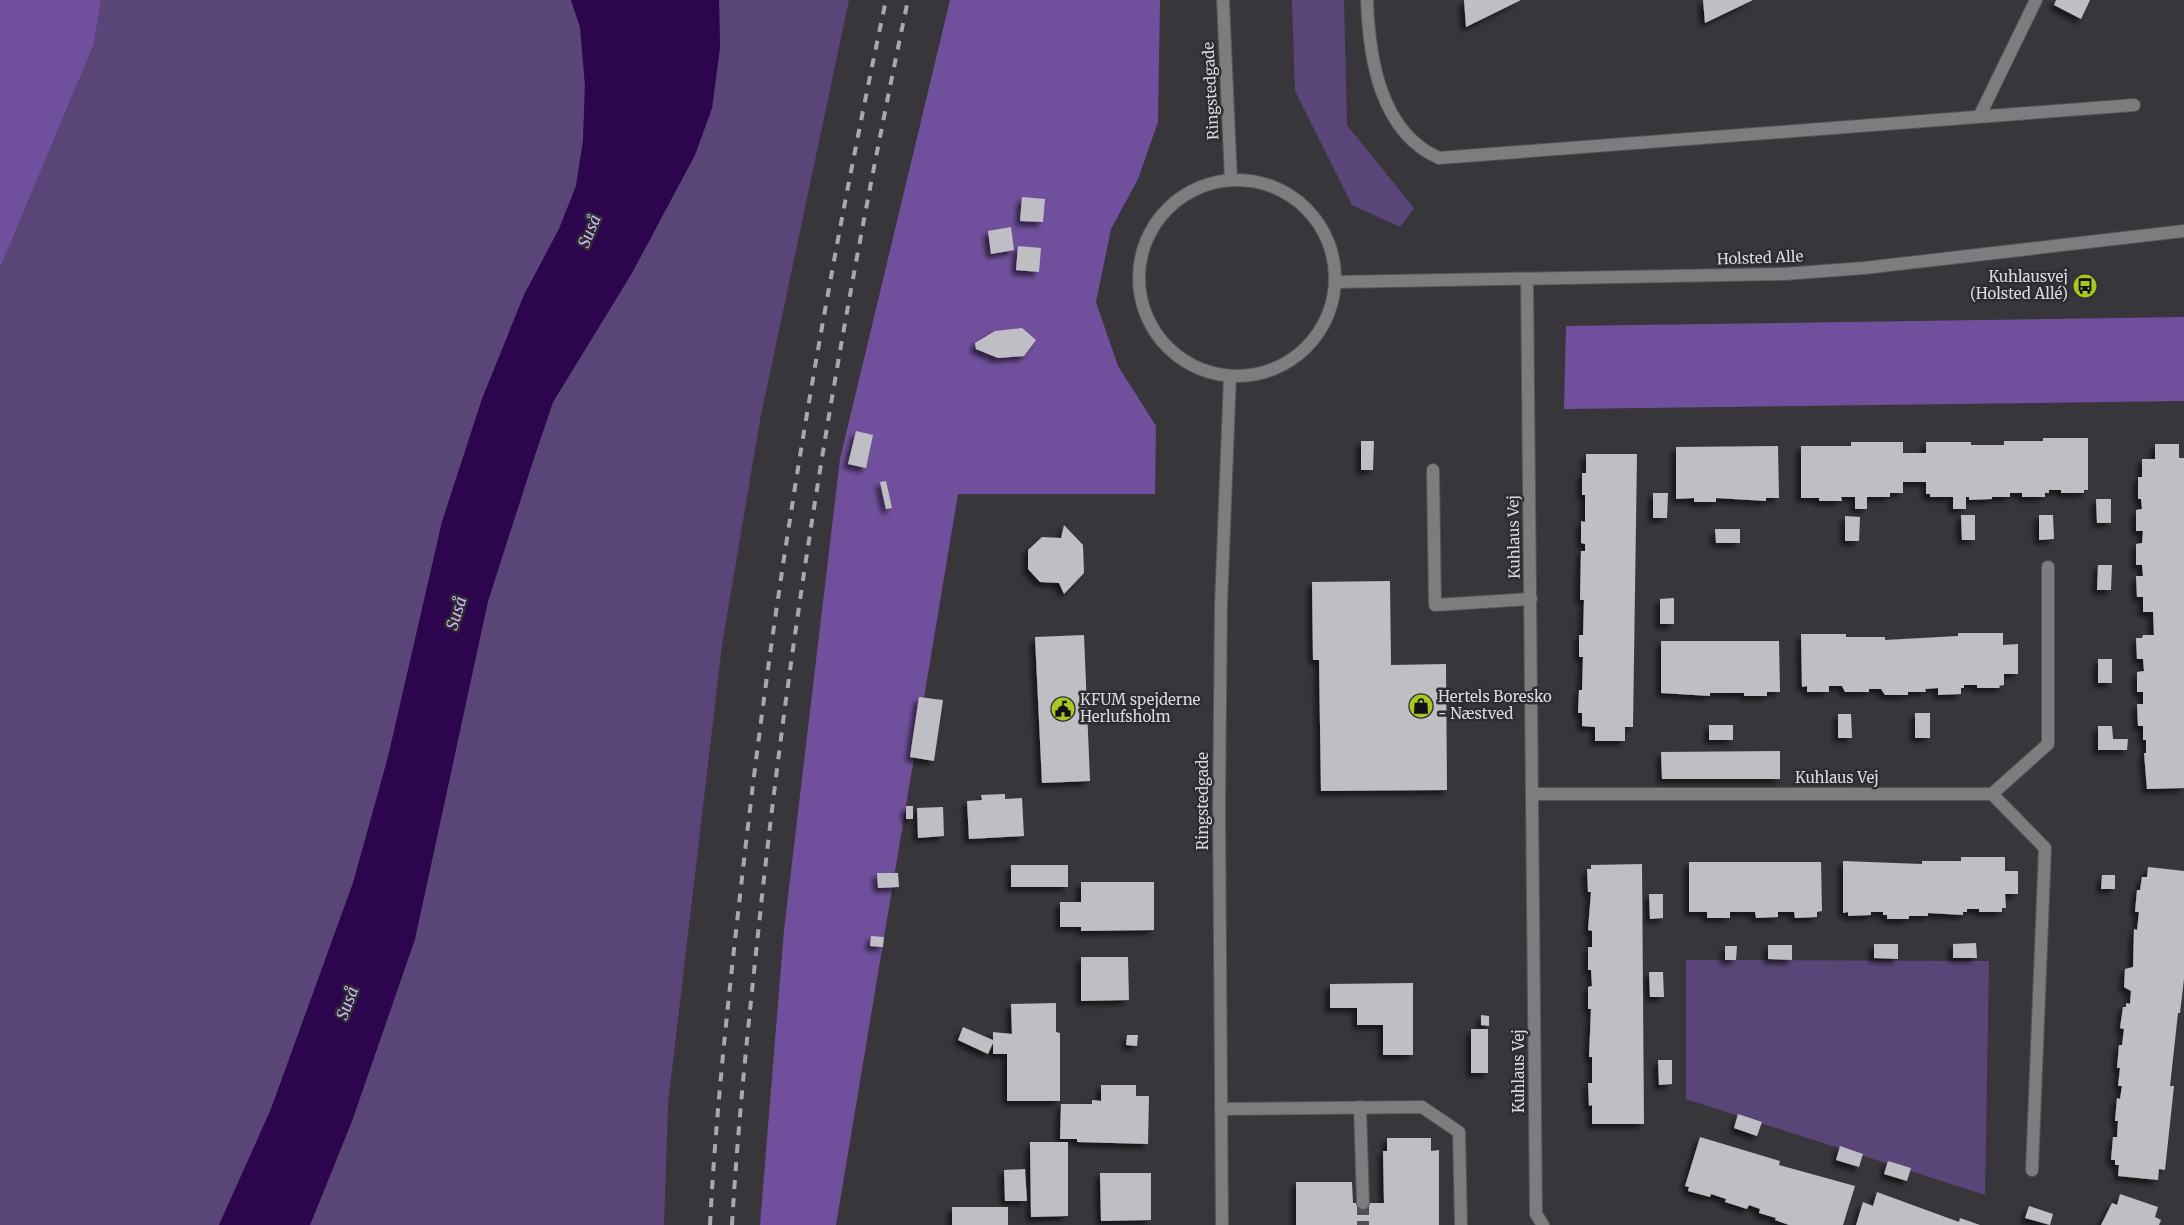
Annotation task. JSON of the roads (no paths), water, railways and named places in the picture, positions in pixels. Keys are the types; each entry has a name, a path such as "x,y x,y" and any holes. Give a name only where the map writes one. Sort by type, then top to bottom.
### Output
{"street":[{"name":"Ringstedgade","path":"1223,0 1231,180"},
{"path":"1367,0 1368,30 1387,104 1408,139 1422,151 1439,158 2134,105"},
{"path":"1980,116 2036,0"},
{"path":"1231,180 1264,184 1293,198 1316,221 1331,250 1335,282 1329,313 1313,340 1302,351 1290,361 1261,374 1230,376 1198,369 1170,351 1150,325 1140,294 1140,261 1150,230 1171,205 1199,187 1231,180"},
{"name":"Holsted Alle","path":"1335,282 1784,274 1864,268 2184,231"},
{"name":"Kuhlaus Vej","path":"1528,280 1536,1214 1543,1225"},
{"name":"Ringstedgade","path":"1222,1225 1219,808 1221,634 1230,376"},
{"path":"1433,470 1435,605 1531,599"},
{"path":"2032,1170 2045,848 1992,794 2048,744 2048,567"},
{"name":"Kuhlaus Vej","path":"1533,794 1992,794"},
{"path":"1360,1107 1363,1203"},
{"path":"1221,1109 1422,1107 1459,1132 1460,1225"}],"water":[{"name":"Suså","path":"571,0 719,0 720,47 712,108 695,155 632,273 553,402 488,601 415,939 352,1121 310,1225 219,1225 271,1109 353,883 388,757 442,522 482,399 524,295 559,229 576,186 583,141 585,85 580,27"}],"tunnel":[{"path":"1363,1203 1363,1225"}],"railway":[{"path":"710,1225 719,1095 728,1008 755,767 770,657 803,437 822,328 863,109 886,0"},
{"path":"732,1225 734,1186 760,915 773,800 804,570 842,341 908,0"}],"place":[{"name":"Kuhlausvej (Holsted Allé)","path":"2085,286"},
{"name":"Hertels Boresko - Næstved","path":"1421,706"},
{"name":"KFUM spejderne Herlufsholm","path":"1063,709"}]}
